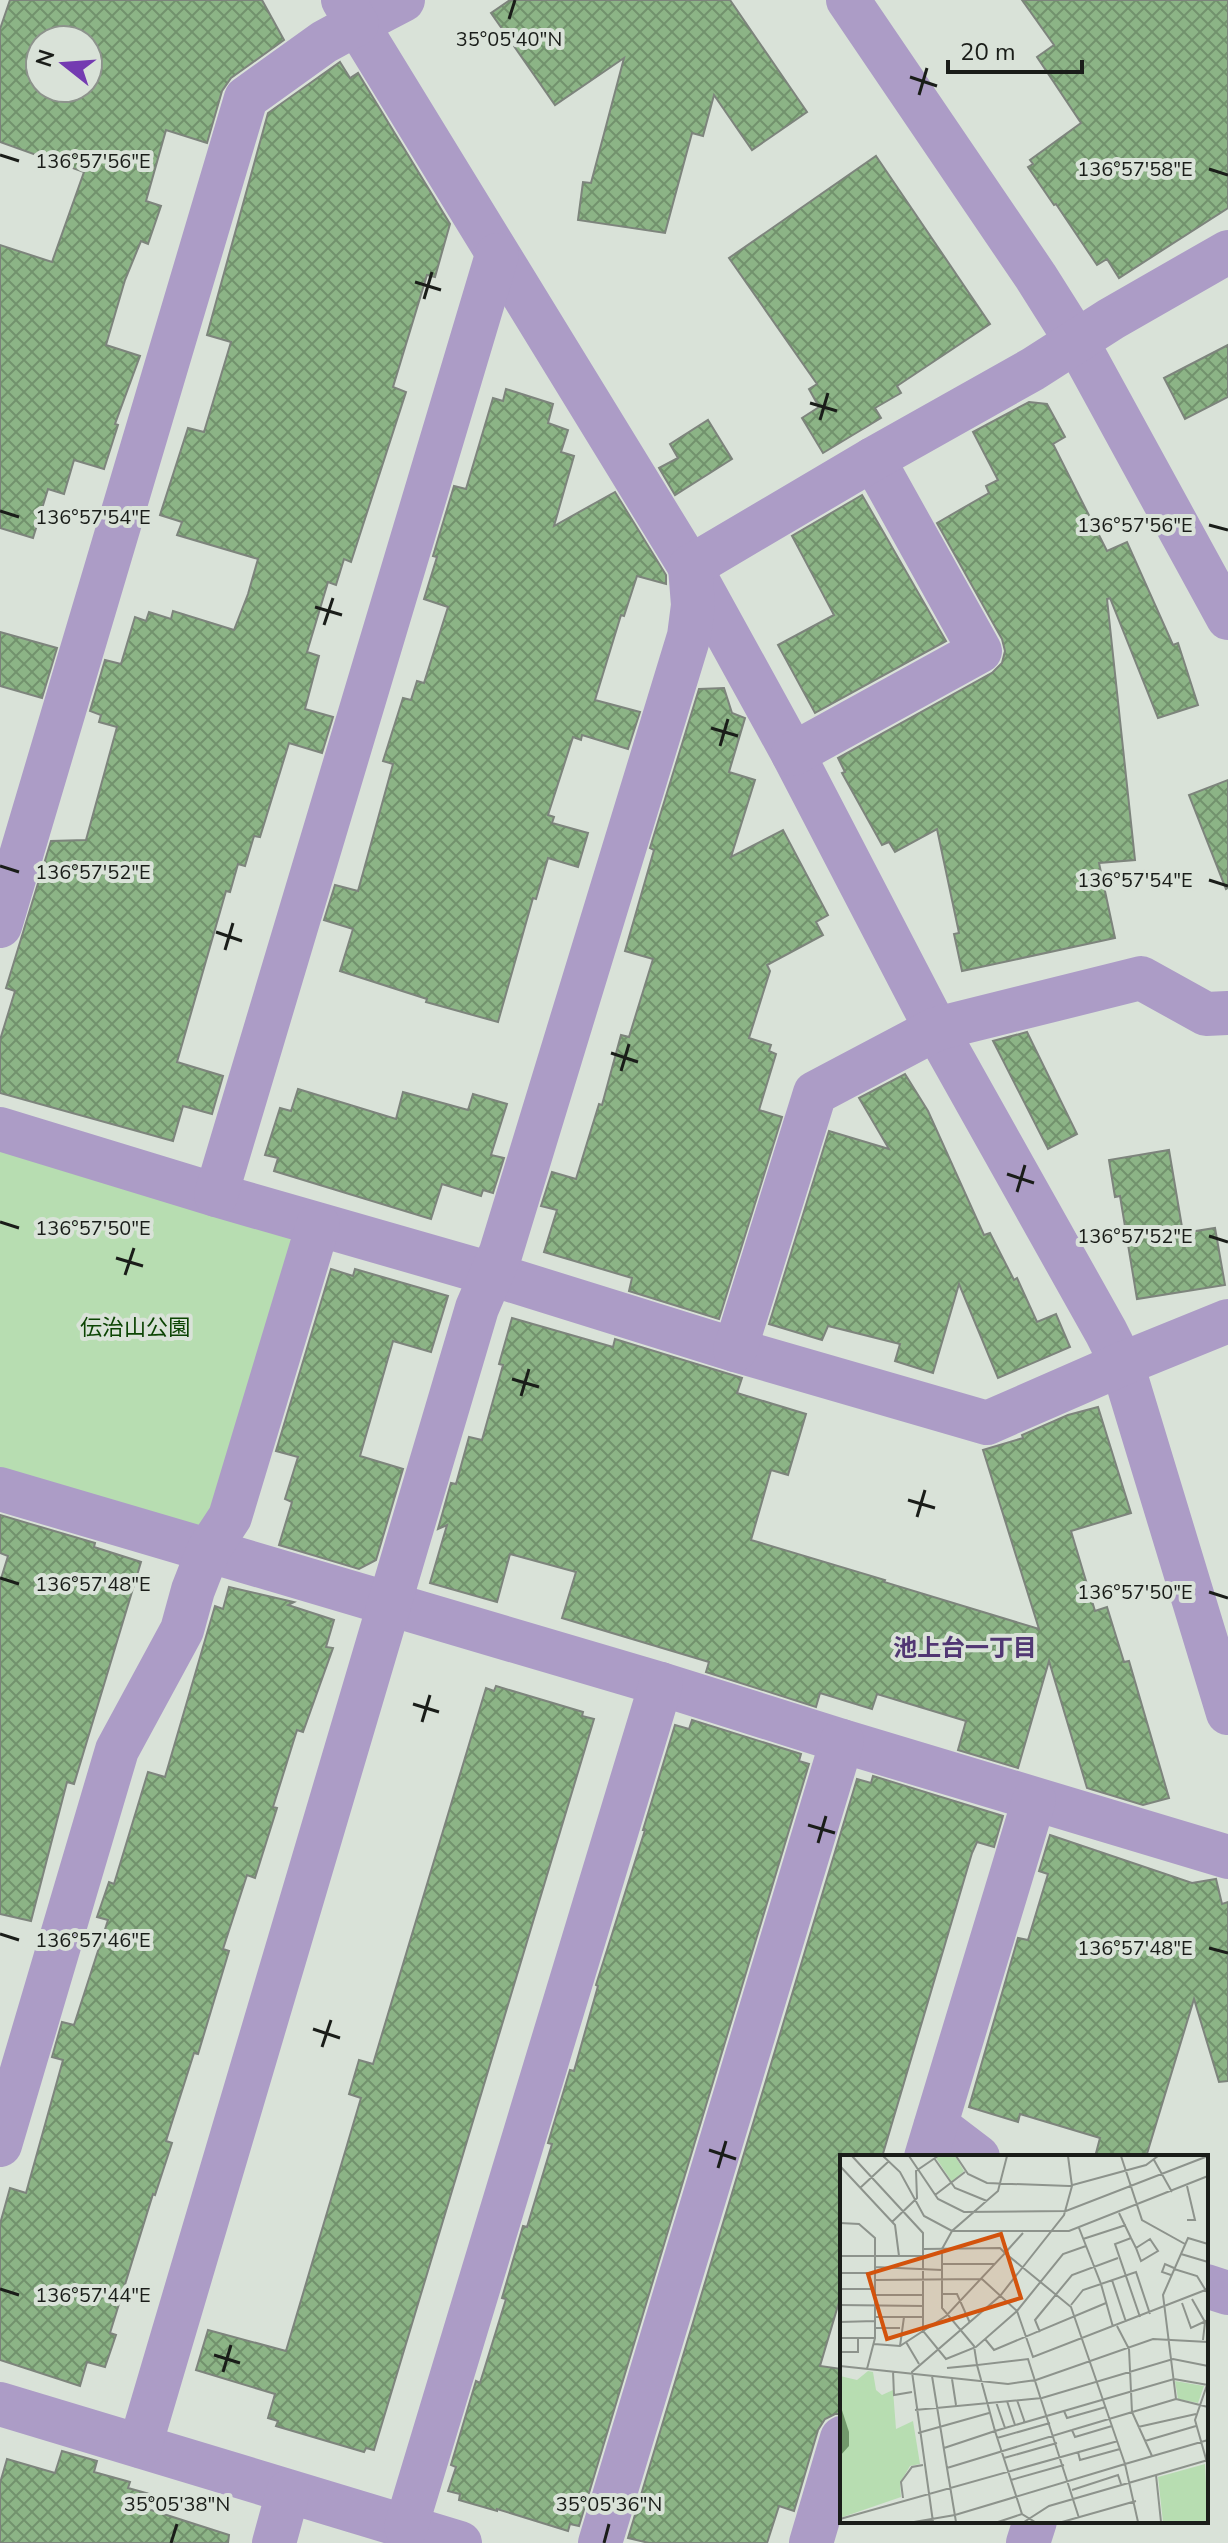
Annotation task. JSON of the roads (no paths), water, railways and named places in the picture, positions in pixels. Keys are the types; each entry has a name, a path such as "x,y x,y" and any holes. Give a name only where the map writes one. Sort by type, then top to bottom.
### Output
{"street":[{"path":"0,926 246,98 324,42 350,12 403,0"},
{"path":"848,0 1027,263 1077,342 1228,618"},
{"path":"350,12 690,567 793,754 936,1029 1106,1332 1122,1364 1228,1713"},
{"path":"690,567 1228,252"},
{"path":"216,1195 497,255"},
{"path":"793,754 980,651 873,459"},
{"path":"140,2446 477,1308 501,1252 689,636 693,605 690,567"},
{"path":"735,1350 815,1093 936,1029 1141,978 1206,1014 1228,1013"},
{"path":"0,1129 987,1423 1228,1321"},
{"path":"0,2145 117,1750 182,1630 209,1549 230,1517 318,1225"},
{"path":"0,1489 661,1684 1228,1857"},
{"path":"406,2527 661,1684"},
{"path":"600,2543 842,1741"},
{"path":"972,2155 931,2141 1034,1800"},
{"path":"1208,2287 1228,2293"},
{"path":"2,2414 140,2446 460,2543"},
{"path":"811,2543 840,2445"},
{"path":"274,2543 288,2492"},
{"path":"1028,2543 1034,2523"}],"district":[{"name":"池上台一丁目","path":"965,1648"}],"park label":[{"name":"伝治山公園","path":"135,1328"}]}
